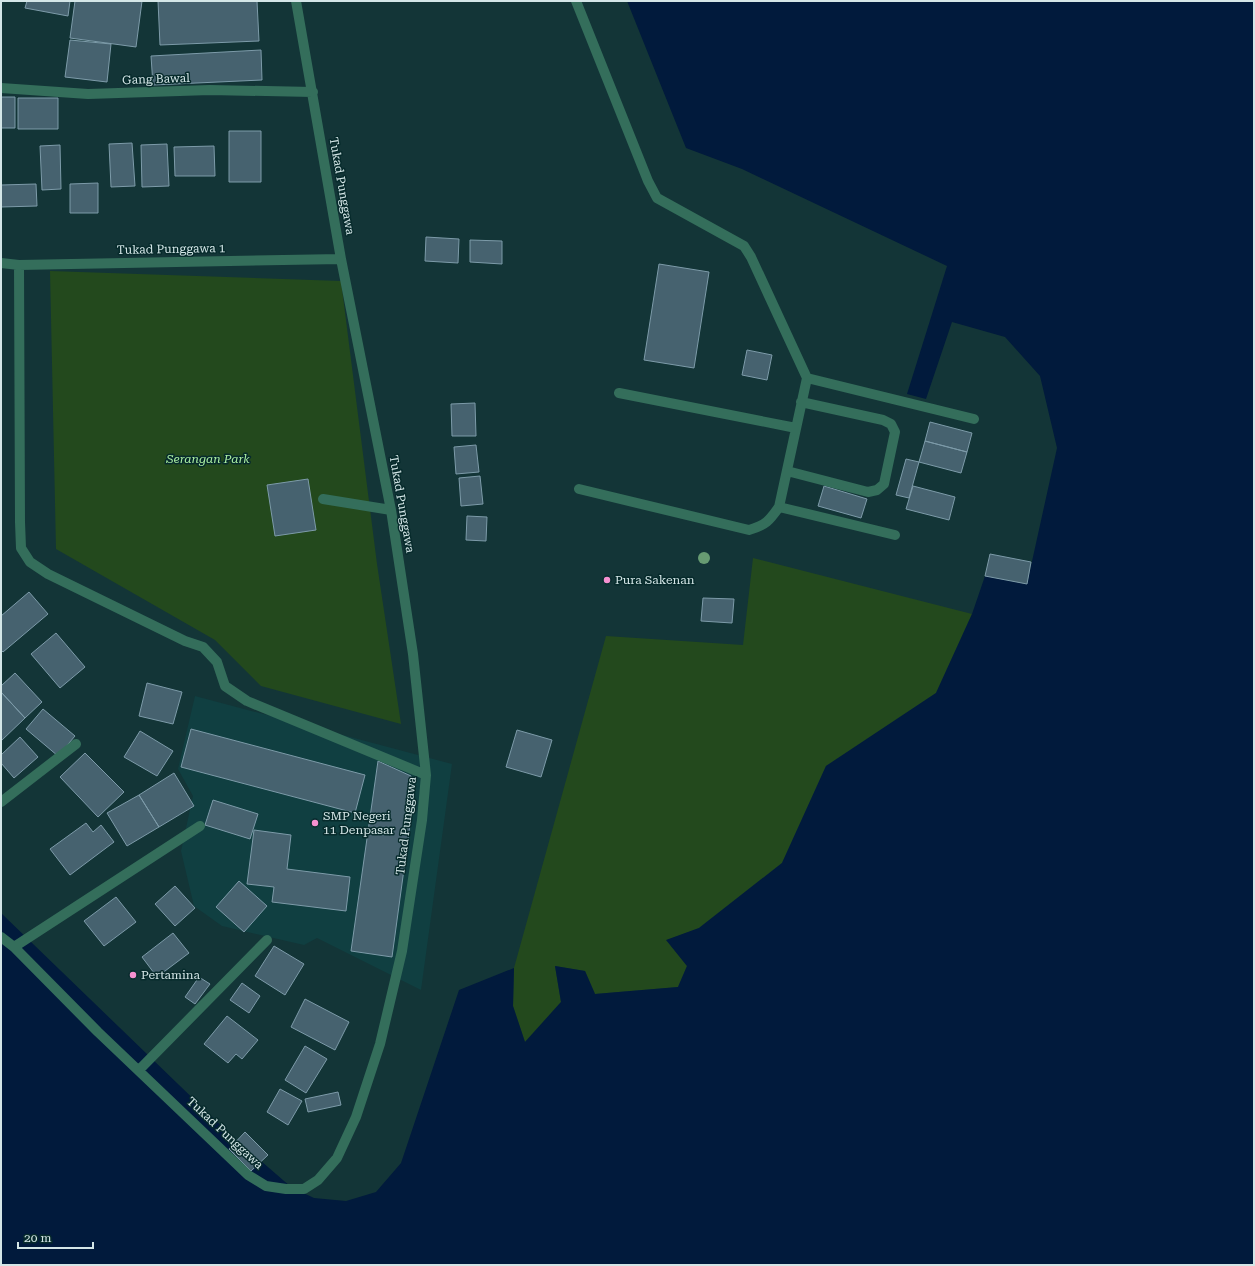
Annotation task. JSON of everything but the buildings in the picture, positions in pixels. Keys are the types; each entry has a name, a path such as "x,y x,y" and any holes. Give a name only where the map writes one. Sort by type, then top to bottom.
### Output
{"street":[{"name":"Tukad Punggawa","path":"1,937 14,947 50,985 248,1175 266,1186 286,1189 304,1189 318,1180 337,1158 356,1117 380,1044 402,951 422,820 426,775 413,654 391,510 341,260 296,1"},
{"path":"576,1 648,180 658,198 744,246 751,257 807,378 779,507 771,518 762,526 749,530 580,489"},
{"name":"Gang Bawal","path":"1,88 88,94 210,90 313,92"},
{"name":"Tukad Punggawa 1","path":"1,263 19,265 341,260"},
{"path":"19,265 20,548 30,562 48,574 123,611 185,641 203,647 217,662 225,686 247,700 426,775"},
{"path":"807,378 974,419"},
{"path":"619,393 796,428"},
{"path":"787,471 868,492 877,490 884,484 896,432 891,424 883,420 801,402"},
{"path":"323,499 391,510"},
{"path":"779,507 895,535"},
{"path":"1,802 76,744"},
{"path":"14,947 200,826"},
{"path":"139,1070 267,940"}],"shaded area":[{"path":"627,1 1254,1 1254,1265 1,1265 1,913 237,1141 229,1149 251,1171 261,1161 291,1187 314,1198 346,1201 376,1192 401,1163 459,990 514,968 513,1006 525,1042 561,1002 555,966 585,971 595,994 678,987 687,966 666,940 699,928 782,863 826,766 936,693 972,614 985,576 1027,584 1057,448 1040,376 1005,337 952,322 926,399 907,394 947,266 742,169 686,148"},
{"name":"SMP Negeri 11 Denpasar","path":"195,696 452,764 421,990 317,938 304,945 222,926 194,906 181,851 193,796 178,769"}],"green space":[{"name":"Serangan Park","path":"50,271 341,281 377,564 401,724 261,686 215,640 56,549"},
{"path":"753,558 972,614 936,693 826,766 782,863 699,928 667,940 687,966 678,987 595,994 585,971 555,966 561,1002 525,1042 513,1006 514,968 606,636 743,645"}],"place":[{"name":"Pura Sakenan","path":"607,580"},
{"name":"SMP Negeri 11 Denpasar","path":"315,823"},
{"name":"Pertamina","path":"133,975"}]}
